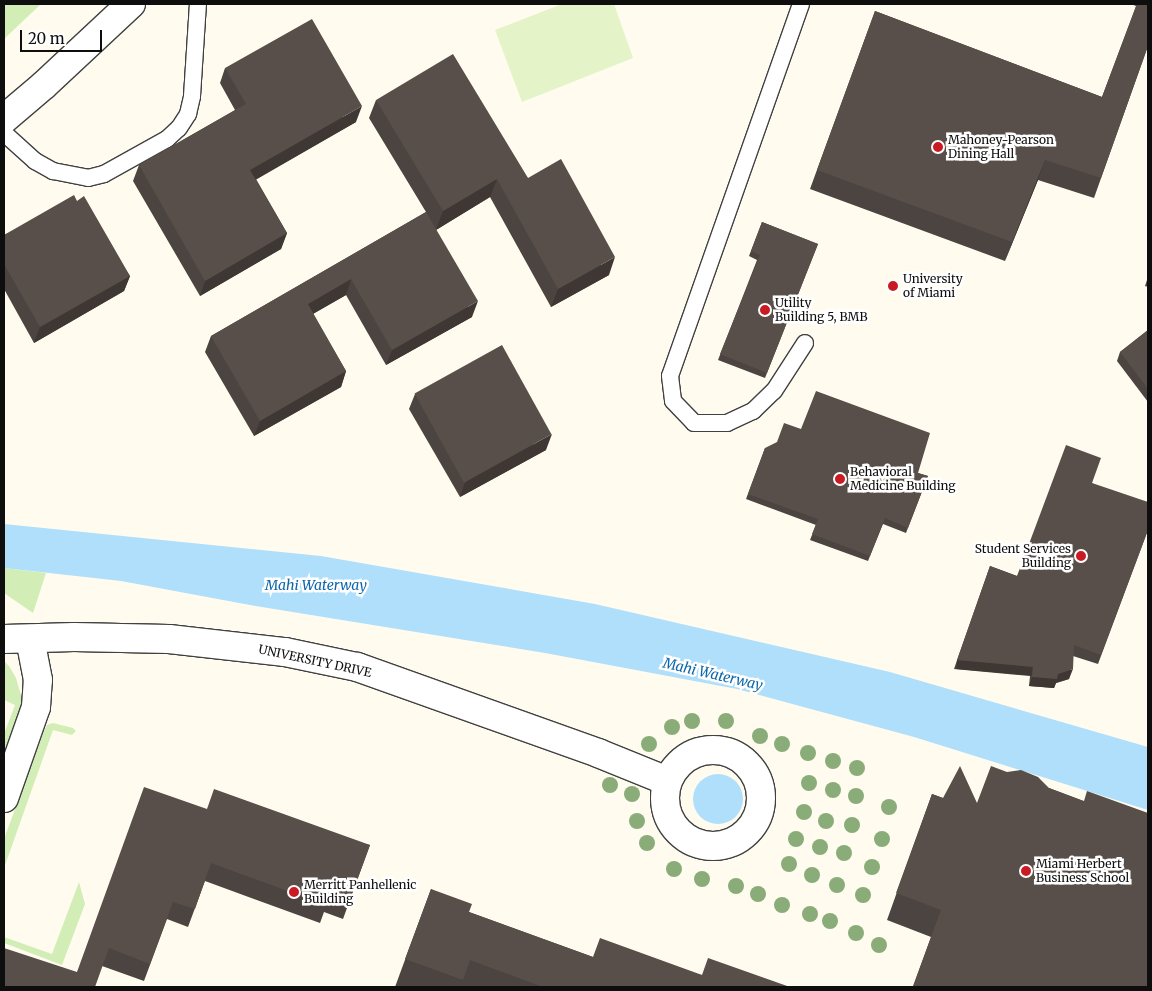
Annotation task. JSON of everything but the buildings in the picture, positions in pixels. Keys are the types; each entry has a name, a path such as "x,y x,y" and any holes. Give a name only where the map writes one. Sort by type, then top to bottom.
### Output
{"street":[{"path":"4,119 44,86 131,4"},
{"name":"UNIVERSITY DRIVE","path":"17,639 74,637 178,640 285,652 357,667 492,714 647,771 667,781"},
{"path":"4,798 36,707 38,680 17,639"}],"lane":[{"path":"4,133 35,161 53,171 88,178 104,174 167,139 179,128 188,114 192,96 198,4"},
{"path":"801,4 670,376 673,400 694,423 727,423 753,411 774,391 805,343"}],"green space":[{"path":"4,4 41,4 4,39"},
{"path":"562,4 614,4 633,58 522,102 495,30"},
{"path":"4,568 46,573 33,613 4,593"},
{"path":"4,661 16,678 22,699 21,716 4,762 4,734 15,705 4,700"},
{"path":"53,723 73,728 76,731 72,735 53,730 4,868 4,839 44,731 47,725"},
{"path":"79,882 85,904 62,965 4,943 4,937 52,954"}],"water":[{"name":"Mahi Waterway","path":"4,524 321,556 595,604 890,672 1148,747 1148,810 914,737 737,689 545,653 250,605 121,581 4,568"},
{"path":"713,774 723,774 736,781 743,794 743,804 736,817 723,824 713,824 704,820 697,813 693,804 693,794 697,785 704,778"}],"place":[{"name":"Mahoney-Pearson Dining Hall","path":"938,147"},
{"name":"University of Miami","path":"893,286"},
{"name":"Utility Building 5, BMB","path":"765,310"},
{"name":"Behavioral Medicine Building","path":"840,479"},
{"name":"Student Services Building","path":"1081,556"},
{"name":"Miami Herbert Business School","path":"1026,871"},
{"name":"Merritt Panhellenic Building","path":"294,892"}]}
